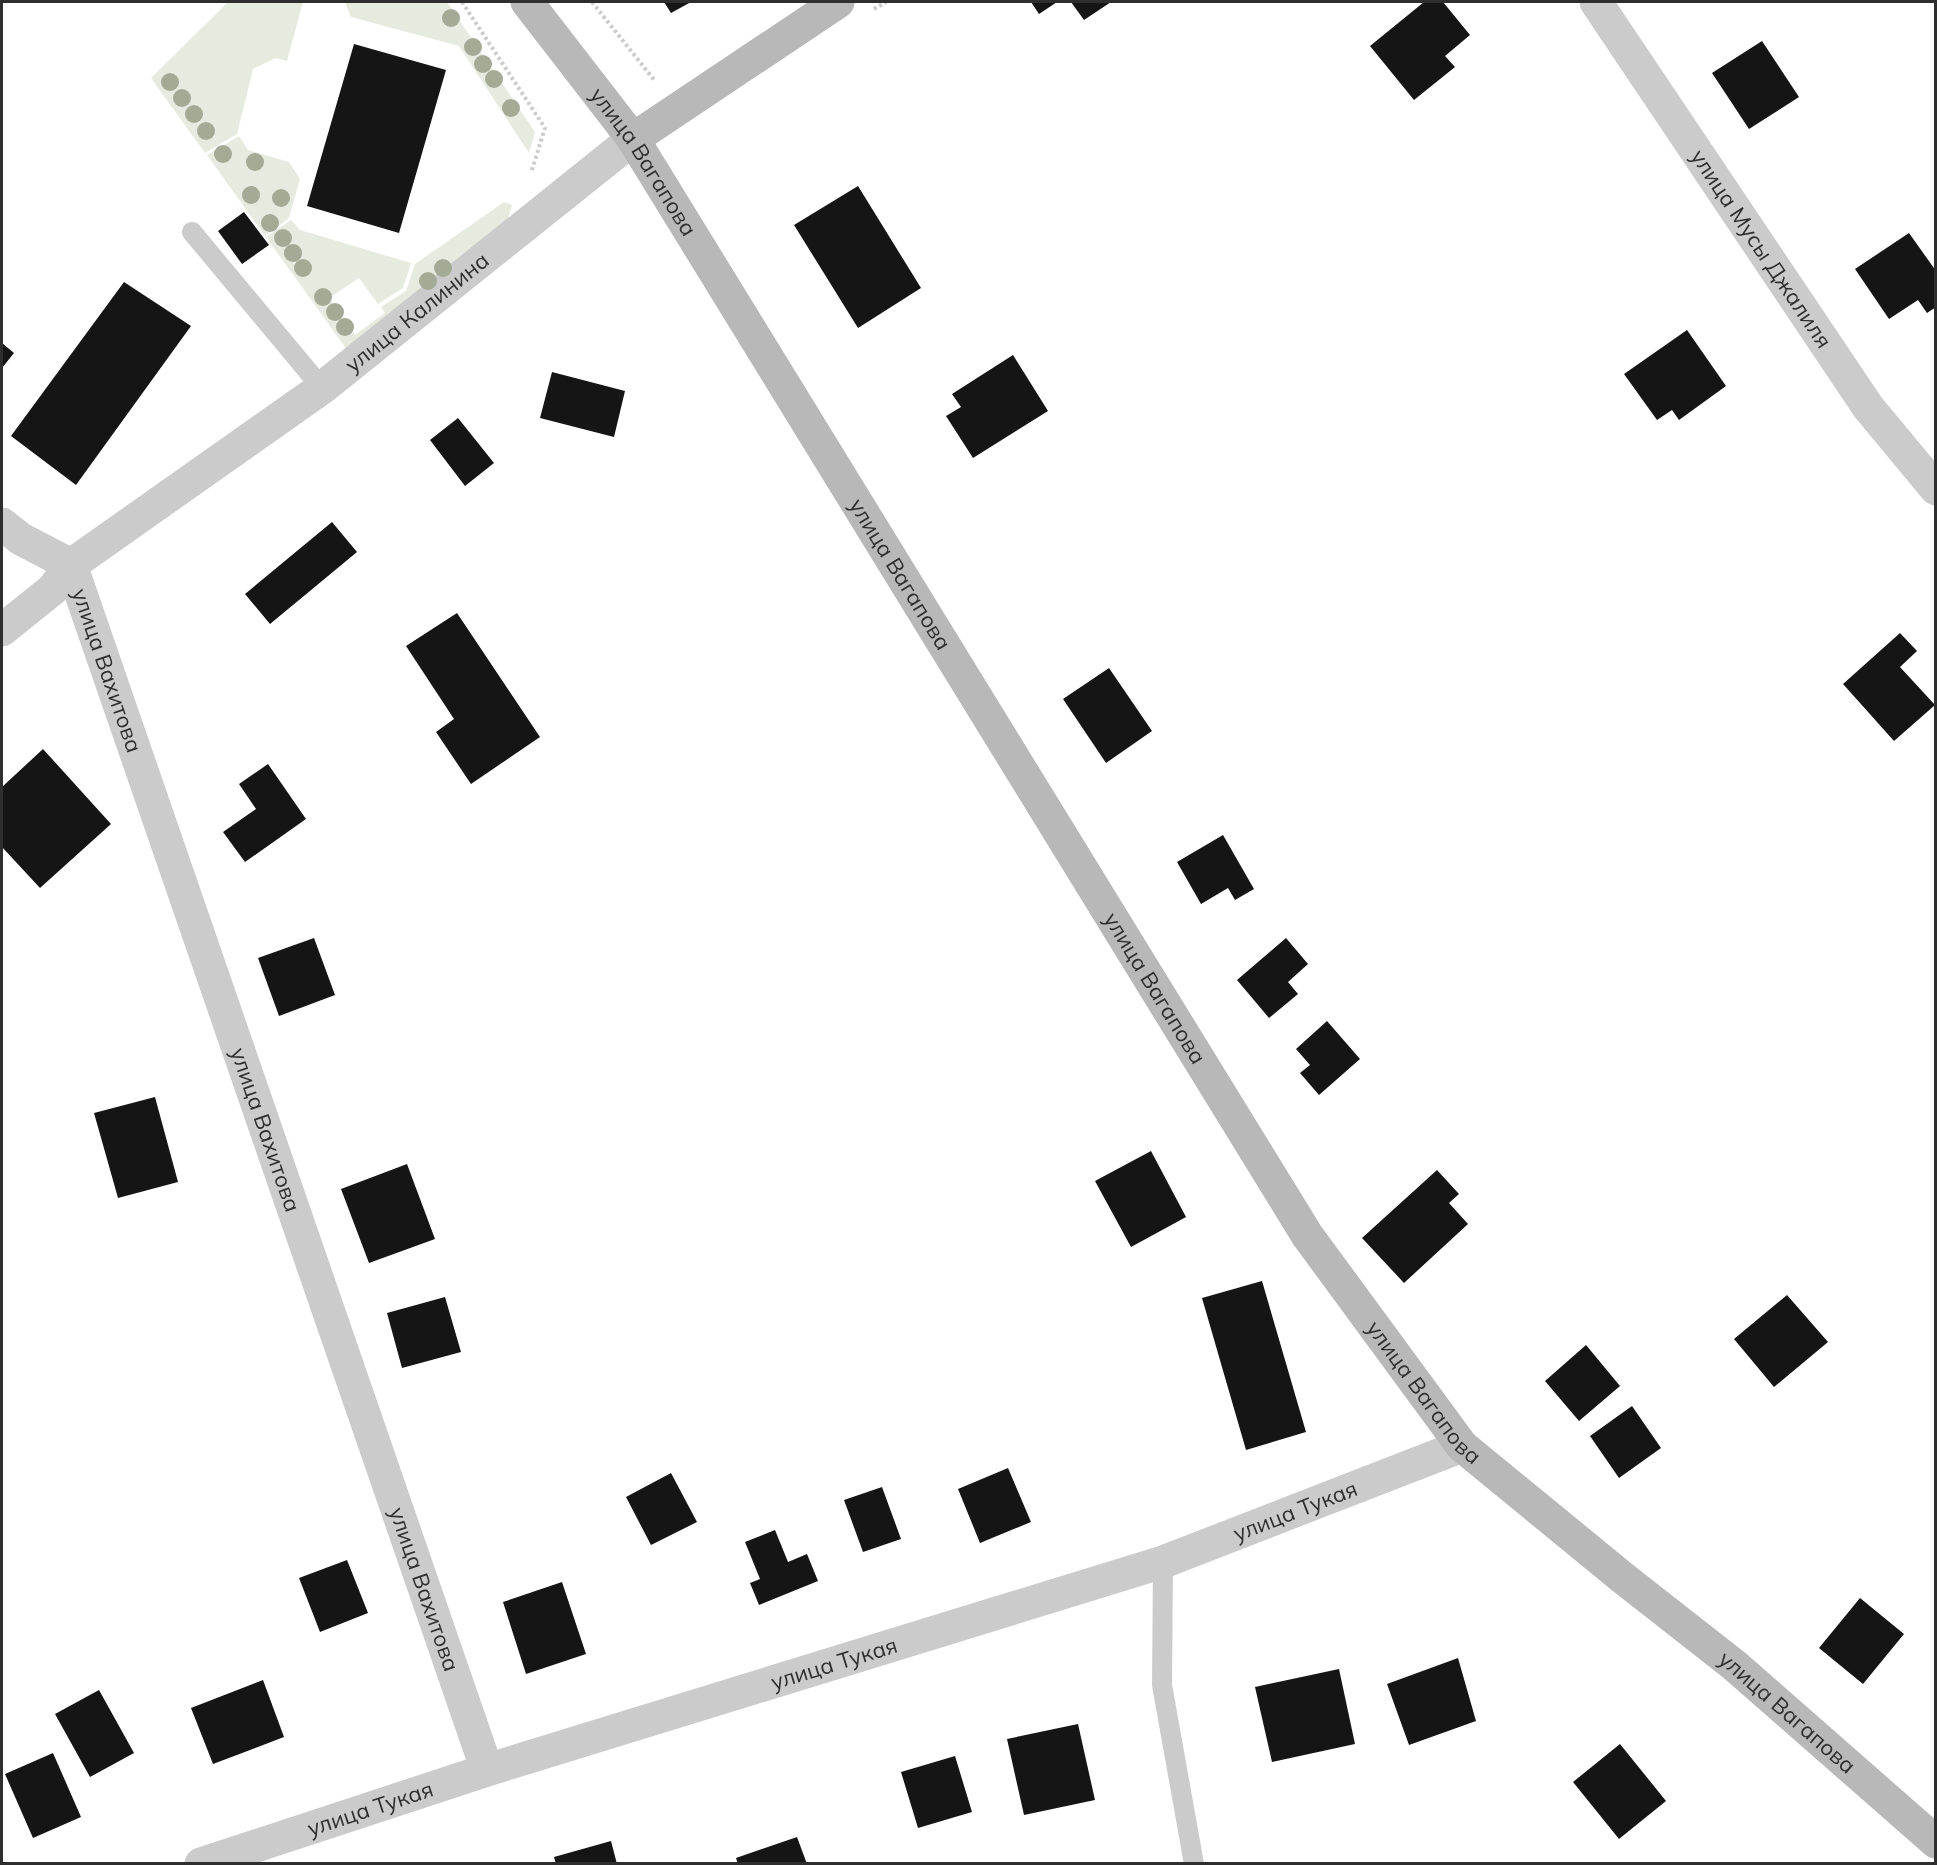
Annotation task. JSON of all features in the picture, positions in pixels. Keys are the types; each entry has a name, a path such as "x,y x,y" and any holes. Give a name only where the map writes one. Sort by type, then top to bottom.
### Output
{"street":[{"name":"улица Вагапова","path":"527,2 633,139 1307,1235 1462,1446 1623,1578 1734,1665 1935,1842"},
{"name":"улица Калинина","path":"2,630 53,589 70,565 322,388 633,139 838,2"},
{"name":"улица Мусы Джалиля","path":"1596,2 1868,407 1935,489"},
{"name":"улица Вахитова","path":"2,524 21,538 70,565 487,1770"},
{"name":"улица Тукая","path":"201,1863 487,1770 1163,1562 1462,1446"}],"lane":[{"path":"192,232 322,388"},
{"path":"1163,1562 1162,1685 1194,1863"}],"path":[{"path":"462,2 545,128 529,181 514,219 519,229"},
{"path":"592,2 677,108"}],"shaded area":[{"path":"228,2 303,2 287,61 276,58 253,69 237,134 205,153 151,78"},
{"path":"345,2 447,2 535,132 529,153 459,46 351,17"},
{"path":"239,136 248,150 289,162 300,179 289,218 265,236 207,155"},
{"path":"504,202 512,205 502,240 348,351 266,237 291,220 300,230 411,263 403,288 378,304 359,278 329,298 355,335 385,313 381,307 406,291 415,264"}],"building":[{"path":"664,2 691,2 671,13"},
{"path":"1031,2 1057,2 1039,14"},
{"path":"1071,2 1111,2 1084,20"},
{"path":"1424,2 1443,2 1470,35 1445,56 1455,67 1414,100 1370,46"},
{"path":"1762,41 1799,97 1749,129 1712,73"},
{"path":"354,44 446,70 399,233 307,206"},
{"path":"858,186 921,288 858,328 794,225"},
{"path":"244,212 269,245 242,264 218,231"},
{"path":"1909,233 1936,271 1936,307 1927,313 1918,300 1889,319 1855,269"},
{"path":"124,282 191,326 76,485 11,436"},
{"path":"1687,330 1726,386 1679,420 1672,410 1657,420 1624,374"},
{"path":"2,343 14,353 2,368"},
{"path":"1013,355 1048,411 973,458 946,416 961,407 952,394"},
{"path":"552,372 625,391 614,437 540,418"},
{"path":"458,418 494,463 465,486 430,440"},
{"path":"332,522 357,552 270,624 245,594"},
{"path":"457,613 540,737 471,784 436,732 454,719 406,646"},
{"path":"1900,633 1917,651 1900,667 1935,705 1894,741 1843,684"},
{"path":"1109,668 1152,731 1106,763 1063,699"},
{"path":"43,749 111,824 40,888 2,847 2,787"},
{"path":"268,764 306,819 245,862 223,832 256,809 239,784"},
{"path":"1223,835 1254,889 1235,900 1228,888 1201,904 1177,862"},
{"path":"314,938 335,995 279,1016 258,958"},
{"path":"1286,938 1308,964 1288,982 1298,994 1269,1018 1237,980"},
{"path":"1327,1021 1360,1059 1319,1095 1300,1073 1310,1065 1296,1049"},
{"path":"155,1097 178,1182 118,1198 94,1113"},
{"path":"1151,1151 1186,1217 1131,1247 1095,1181"},
{"path":"407,1164 435,1239 369,1263 341,1189"},
{"path":"1437,1170 1459,1194 1449,1203 1468,1224 1404,1283 1362,1238"},
{"path":"1262,1281 1306,1432 1246,1450 1202,1298"},
{"path":"1787,1295 1828,1342 1774,1387 1734,1339"},
{"path":"445,1297 461,1352 402,1368 387,1313"},
{"path":"1586,1345 1620,1386 1579,1421 1545,1381"},
{"path":"1632,1406 1661,1448 1619,1478 1590,1436"},
{"path":"1008,1468 1031,1522 980,1543 958,1489"},
{"path":"671,1473 697,1522 651,1545 626,1497"},
{"path":"882,1487 901,1539 863,1552 844,1500"},
{"path":"775,1530 788,1562 807,1554 818,1581 759,1605 750,1583 760,1579 745,1542"},
{"path":"347,1560 368,1613 320,1632 299,1578"},
{"path":"562,1582 586,1654 526,1674 503,1602"},
{"path":"1860,1598 1904,1634 1863,1684 1819,1648"},
{"path":"1458,1658 1476,1721 1409,1745 1387,1684"},
{"path":"1339,1669 1355,1744 1272,1762 1255,1687"},
{"path":"263,1680 284,1737 213,1764 191,1708"},
{"path":"99,1690 134,1753 90,1777 55,1714"},
{"path":"1078,1724 1095,1800 1024,1815 1007,1739"},
{"path":"1620,1744 1666,1801 1619,1839 1573,1782"},
{"path":"53,1753 81,1817 33,1838 5,1774"},
{"path":"955,1756 972,1812 918,1828 901,1772"},
{"path":"797,1837 807,1864 738,1864 736,1858"},
{"path":"611,1841 617,1864 556,1864 554,1857"}]}
